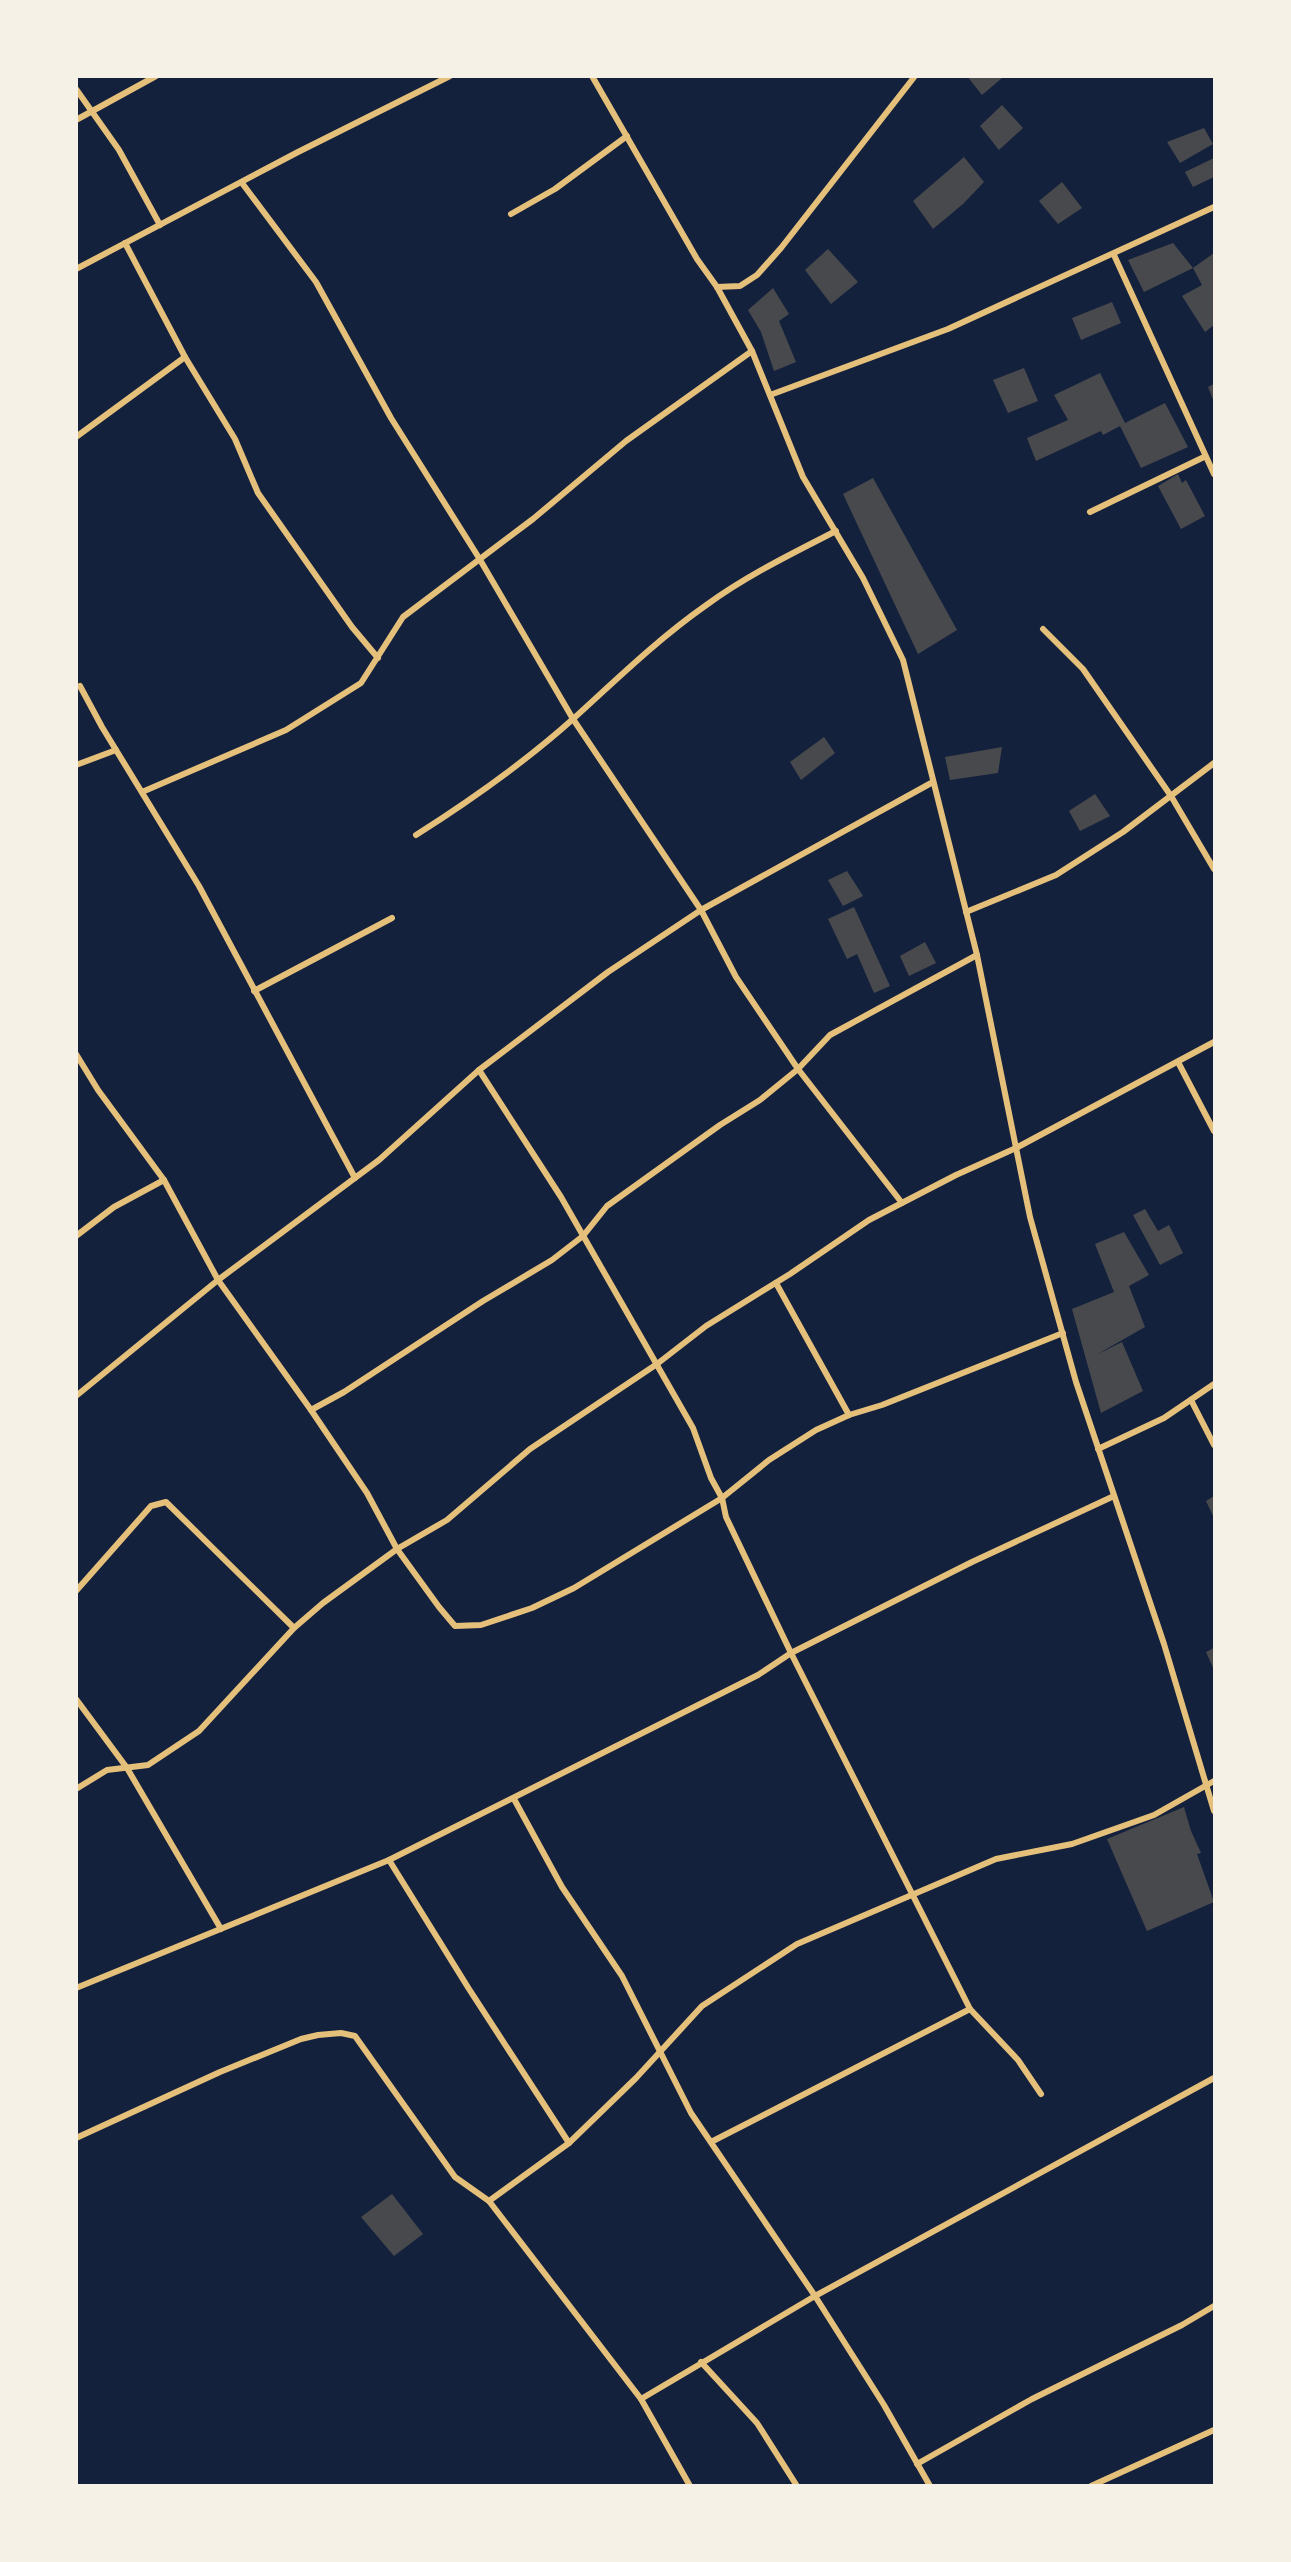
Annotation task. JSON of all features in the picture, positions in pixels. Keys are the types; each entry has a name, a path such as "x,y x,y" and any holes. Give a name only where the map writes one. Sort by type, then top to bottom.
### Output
{"street":[{"path":"76,120 156,76"},
{"path":"76,268 298,152 450,76"},
{"path":"592,76 697,259 717,287 752,351 803,477 863,578 903,660 976,955 1030,1217 1062,1333 1098,1449 1164,1644 1215,1811"},
{"path":"717,287 740,286 757,275 781,248 915,76"},
{"path":"76,89 119,150 160,225"},
{"path":"511,214 555,189 627,136"},
{"path":"242,183 316,282 392,418 479,558 573,719 701,910 736,977 798,1069 902,1203"},
{"path":"770,395 948,329 1215,207"},
{"path":"125,243 185,357 235,439 258,493 352,627 378,658"},
{"path":"1114,255 1204,457 1215,474"},
{"path":"142,792 286,730 361,683 403,617 533,519 627,441 752,351"},
{"path":"76,436 185,357"},
{"path":"1090,512 1204,457"},
{"path":"416,835 514,768 573,719 621,674 703,607 751,574 836,531"},
{"path":"1043,629 1083,669 1171,796 1215,869"},
{"path":"80,686 199,886 356,1178"},
{"path":"76,765 116,750"},
{"path":"966,912 1056,875 1123,832 1215,763"},
{"path":"76,1396 218,1280 379,1160 479,1070 608,972 701,910 933,782"},
{"path":"254,991 392,918"},
{"path":"311,1410 344,1392 483,1301 552,1260 584,1236 608,1206 720,1125 760,1100 798,1069 830,1035 976,955"},
{"path":"76,1789 107,1770 148,1765 199,1731 294,1628 397,1549 447,1521 530,1449 657,1364 706,1326 776,1283 869,1220 1016,1148 1215,1042"},
{"path":"76,1053 98,1090 164,1180 218,1280 367,1493 397,1549 438,1607 455,1626 481,1625 532,1608 574,1588 722,1498 769,1460 816,1430 849,1415 882,1405 1062,1333"},
{"path":"1178,1062 1215,1131"},
{"path":"479,1070 584,1236 693,1428 711,1478 722,1498 726,1517 791,1653 914,1893 970,2009 1018,2060 1041,2094"},
{"path":"76,1236 114,1208 164,1180"},
{"path":"776,1283 849,1415"},
{"path":"1098,1449 1164,1418 1215,1384"},
{"path":"1191,1400 1215,1445"},
{"path":"76,1988 389,1860 758,1675 791,1653 972,1562 1114,1496"},
{"path":"76,1591 151,1506 166,1502 294,1628"},
{"path":"76,1699 127,1768 221,1929"},
{"path":"489,2200 569,2143 636,2078 702,2006 797,1944 996,1859 1072,1844 1154,1815 1215,1781"},
{"path":"514,1799 562,1887 622,1976 691,2113 815,2296 884,2405 930,2486"},
{"path":"389,1860 569,2143"},
{"path":"711,2142 970,2009"},
{"path":"76,2138 220,2072 291,2043 318,2035 341,2033 355,2036 455,2177 489,2200 641,2399 690,2486"},
{"path":"641,2399 815,2296 1215,2078"},
{"path":"917,2464 1032,2399 1182,2325 1215,2306"},
{"path":"701,2362 757,2423 797,2486"},
{"path":"1091,2486 1215,2430"}],"building":[{"path":"967,76 1001,76 1002,78 982,95"},
{"path":"1002,105 1023,128 999,150 980,126"},
{"path":"1204,128 1213,144 1180,163 1167,142"},
{"path":"964,157 984,182 963,204 933,229 913,201"},
{"path":"1214,158 1214,177 1193,187 1185,172"},
{"path":"1062,182 1082,208 1058,224 1039,201"},
{"path":"1173,243 1193,268 1144,292 1128,260"},
{"path":"828,249 858,282 831,304 805,270"},
{"path":"1214,253 1214,325 1205,332 1182,296 1202,285 1193,268"},
{"path":"773,288 789,314 779,321 796,362 774,371 761,332 748,310"},
{"path":"1112,302 1121,323 1081,340 1072,318"},
{"path":"1024,368 1038,401 1008,413 993,380"},
{"path":"1100,373 1125,423 1165,403 1188,447 1141,468 1120,426 1103,435 1101,431 1036,461 1027,438 1068,420 1054,395"},
{"path":"1214,384 1214,402 1208,387"},
{"path":"1178,474 1182,483 1186,480 1205,516 1181,529 1158,486"},
{"path":"873,478 957,630 918,654 843,494"},
{"path":"824,737 835,753 801,780 790,762"},
{"path":"1002,747 998,773 950,780 945,757"},
{"path":"1095,794 1110,816 1080,831 1069,811"},
{"path":"847,871 863,896 843,906 828,880"},
{"path":"854,907 890,986 874,993 857,954 847,959 828,919"},
{"path":"925,942 936,963 909,976 900,956"},
{"path":"1145,1209 1158,1231 1169,1225 1183,1253 1160,1265 1133,1215"},
{"path":"1124,1232 1149,1275 1129,1286 1145,1327 1096,1355 1122,1342 1143,1391 1101,1413 1072,1309 1114,1292 1095,1244"},
{"path":"1214,1496 1214,1518 1206,1501"},
{"path":"1214,1648 1214,1670 1206,1652"},
{"path":"1184,1807 1201,1853 1197,1854 1214,1902 1147,1931 1107,1839"},
{"path":"392,2194 423,2234 394,2256 361,2217"}]}
